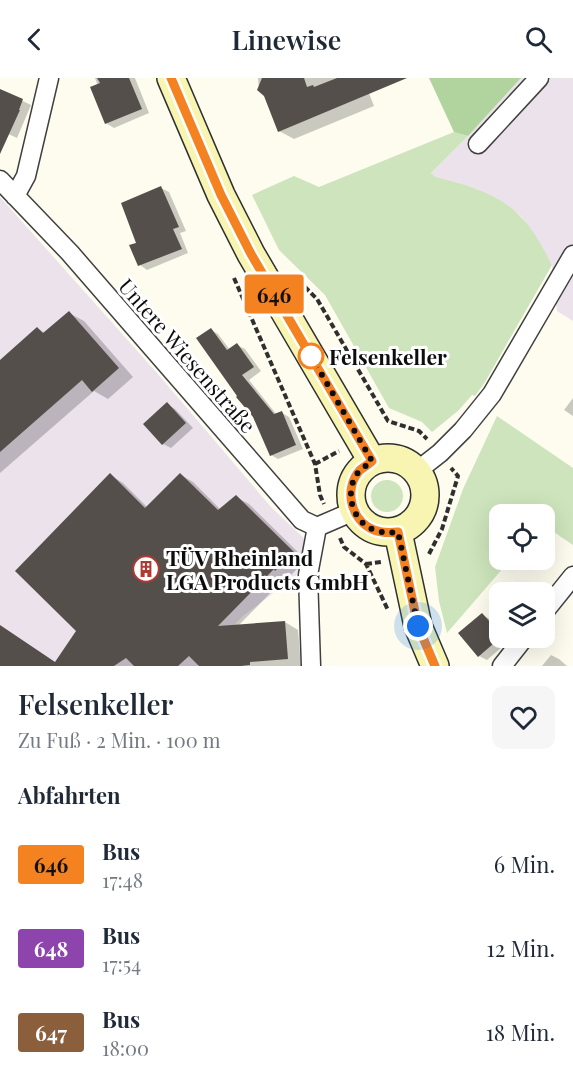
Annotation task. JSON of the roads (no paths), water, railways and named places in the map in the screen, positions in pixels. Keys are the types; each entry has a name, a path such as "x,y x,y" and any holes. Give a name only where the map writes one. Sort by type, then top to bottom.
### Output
{"main road":[{"path":"171,78 221,195 251,254 372,461"},
{"path":"388,458 404,461 417,471 424,484 426,500 421,514 411,525 398,532 385,533 361,522 334,519 350,497 353,482 360,470 372,461 388,458"},
{"path":"398,532 418,626 435,666"}],"street":[{"path":"15,195 26,176 49,78"},
{"path":"478,144 539,78"},
{"name":"Untere Wiesenstraße","path":"0,180 70,253 302,520 334,519"},
{"path":"417,471 440,453 463,430 492,394 573,255"},
{"path":"312,666 309,575 334,519"},
{"path":"555,598 573,576"},
{"path":"502,666 516,648"}],"place":[{"name":"Felsenkeller","path":"311,356"},
{"name":"TÜV Rheinland LGA Products GmbH","path":"146,569"}]}
